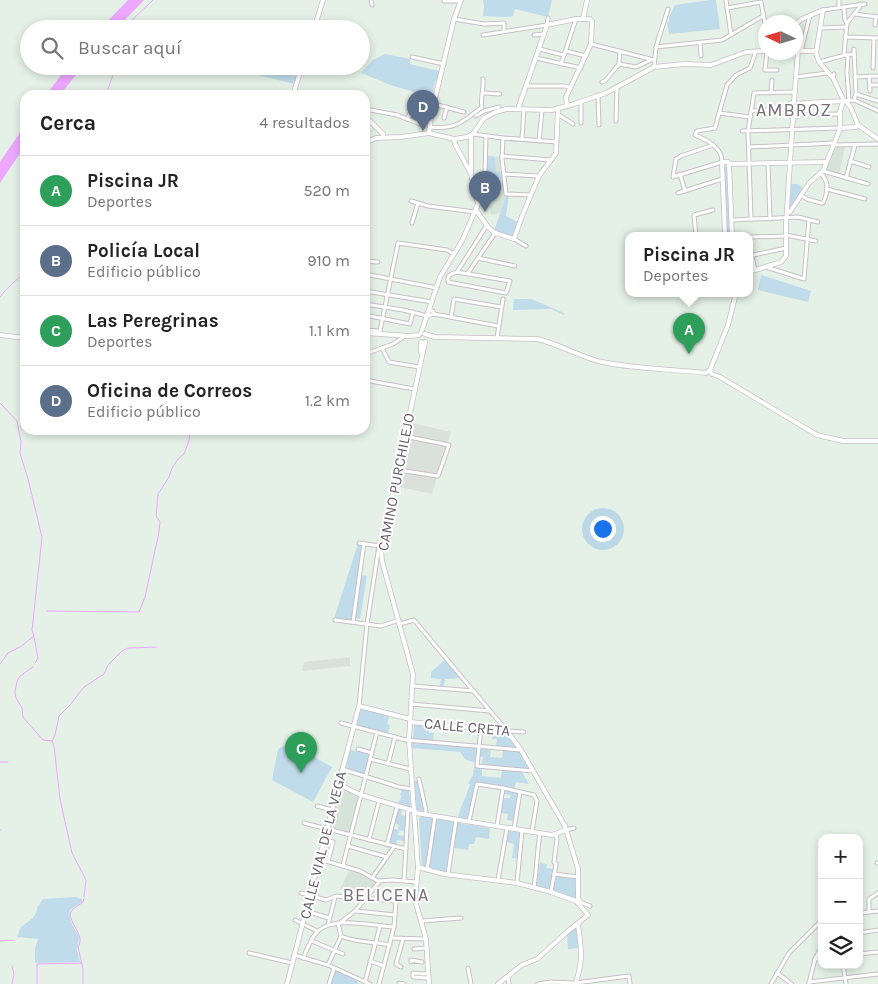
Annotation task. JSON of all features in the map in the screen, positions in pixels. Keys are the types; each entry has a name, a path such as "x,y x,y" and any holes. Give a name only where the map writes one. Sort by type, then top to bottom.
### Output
{"street":[{"path":"317,20 323,0"},
{"path":"429,133 427,126 454,18 461,0 444,1"},
{"path":"583,19 587,0"},
{"path":"726,0 731,35"},
{"path":"839,7 840,0"},
{"path":"727,8 761,2 763,15"},
{"path":"803,20 823,10 863,4 846,25 820,28"},
{"path":"654,67 652,59 668,9"},
{"path":"787,212 790,212 801,194 821,172 840,128 839,114 845,101 847,73 844,9"},
{"path":"823,10 816,52 819,62 827,73"},
{"path":"854,14 877,17 875,25"},
{"path":"803,39 811,19 810,16"},
{"path":"454,18 484,24 504,23 504,31"},
{"path":"518,109 548,18"},
{"path":"561,64 576,19"},
{"path":"483,35 576,19 590,19 592,21 590,44 581,68 566,97 567,106"},
{"path":"656,47 722,40 758,19"},
{"path":"534,35 544,34"},
{"path":"845,37 876,38 873,68"},
{"path":"700,42 701,56"},
{"path":"590,44 652,59"},
{"path":"539,49 586,56"},
{"path":"854,49 856,94 854,100"},
{"path":"602,82 619,64 620,51"},
{"path":"475,114 518,109 542,110 567,106 598,95 654,67 684,64 711,66 746,52 756,51 750,68 736,76 728,85 715,128 698,131 695,135 707,140 722,154 724,232"},
{"path":"803,51 816,52"},
{"path":"819,62 846,54 854,54"},
{"path":"412,57 444,64"},
{"path":"536,58 581,68"},
{"path":"619,64 636,67 652,59"},
{"path":"765,60 765,70 777,70"},
{"path":"794,102 797,60"},
{"path":"796,77 827,73 834,76 858,125 878,139"},
{"path":"295,90 299,75"},
{"path":"869,76 870,91"},
{"path":"855,77 878,76"},
{"path":"370,110 427,126 440,128 456,126 475,114 482,107 480,102 483,93 483,79"},
{"path":"771,92 772,80"},
{"path":"870,85 878,85"},
{"path":"526,86 565,86 571,88"},
{"path":"616,121 617,86"},
{"path":"751,220 748,130 754,93 795,92"},
{"path":"483,93 500,94"},
{"path":"856,94 878,101"},
{"path":"598,95 599,124"},
{"path":"799,105 803,102 854,100 878,111"},
{"path":"580,124 582,102"},
{"path":"794,102 799,105 801,111 799,115"},
{"path":"786,109 789,104 794,102"},
{"path":"434,104 464,112"},
{"path":"407,119 414,106 432,111"},
{"path":"444,118 447,107"},
{"path":"370,140 373,138 429,133 454,139 468,138 489,112 498,107"},
{"path":"514,238 539,176 556,153 558,108"},
{"path":"522,139 524,109"},
{"path":"751,111 786,109"},
{"path":"786,109 789,115 793,117"},
{"path":"539,140 542,110"},
{"path":"475,114 480,123"},
{"path":"719,114 750,117"},
{"path":"793,117 799,115 839,114"},
{"path":"410,115 430,120"},
{"path":"558,115 573,124"},
{"path":"753,263 755,270 766,268 783,261 786,256 793,117"},
{"path":"370,121 383,134 383,138"},
{"path":"742,131 840,128 856,127 858,125"},
{"path":"472,134 557,142"},
{"path":"370,305 428,316 432,312 432,302 440,277 462,241 476,211 477,199 470,168 472,134"},
{"path":"477,199 489,197 485,173 486,136"},
{"path":"504,138 502,156 506,194 531,195"},
{"path":"454,139 455,144 470,168"},
{"path":"749,147 878,144"},
{"path":"846,178 855,145"},
{"path":"714,146 676,159 673,176 722,164 826,162"},
{"path":"502,156 551,160"},
{"path":"850,161 869,167"},
{"path":"768,163 770,219"},
{"path":"729,165 732,232"},
{"path":"821,172 868,184"},
{"path":"801,194 809,200 822,203 827,189 826,177 821,172"},
{"path":"504,174 539,176"},
{"path":"680,174 685,191"},
{"path":"678,193 722,179"},
{"path":"827,189 865,199"},
{"path":"411,201 428,206 476,211 495,233 514,238 526,246"},
{"path":"412,224 418,202"},
{"path":"696,232 694,215 713,210"},
{"path":"732,220 798,217 818,222"},
{"path":"766,268 804,279 809,220"},
{"path":"457,272 487,225"},
{"path":"468,273 495,233"},
{"path":"753,237 786,235 816,241"},
{"path":"370,332 380,331 398,243 448,250 454,254"},
{"path":"753,256 786,248"},
{"path":"478,258 515,266"},
{"path":"370,261 378,262"},
{"path":"440,277 448,277 457,272 510,281 506,293 448,282 448,277"},
{"path":"370,275 437,288"},
{"path":"370,292 432,302"},
{"path":"709,372 728,325 735,297"},
{"path":"451,317 454,299 501,307"},
{"path":"497,338 503,299"},
{"path":"370,316 410,324 413,312"},
{"path":"432,312 498,326"},
{"name":"CAMINO PURCHILEJO","path":"428,316 421,359 379,552 380,562 412,666 413,686 409,740 418,867 415,900 426,939 425,962 429,984"},
{"path":"370,333 423,338 526,338 545,341 607,363 709,372 817,435 843,441 878,441"},
{"path":"0,335 20,337"},
{"path":"391,335 394,338 393,344"},
{"path":"370,352 408,336"},
{"path":"382,348 390,362 419,367"},
{"path":"370,381 414,389"},
{"path":"397,469 438,476 449,445 404,436"},
{"path":"359,542 380,546"},
{"path":"353,622 364,543"},
{"path":"359,706 367,624 380,562"},
{"path":"336,620 381,626 414,620 474,690 521,750 566,830 578,869 578,901 588,915 537,959 522,964 498,984"},
{"path":"413,686 474,690"},
{"path":"411,704 490,711"},
{"name":"CALLE CRETA","path":"359,706 410,721 524,732"},
{"name":"CALLE VIAL DE LA VEGA","path":"287,984 359,706"},
{"path":"341,723 409,740 521,750"},
{"path":"480,728 477,766 533,771"},
{"path":"343,865 377,732"},
{"path":"388,764 395,737"},
{"path":"358,749 372,753"},
{"path":"370,759 410,769"},
{"path":"342,769 399,787 412,788"},
{"path":"418,779 425,814"},
{"path":"338,784 361,795 408,810 452,817 456,820 540,833 556,834 574,828"},
{"path":"469,821 477,784 503,788 534,795 537,801 532,832"},
{"path":"496,826 503,788"},
{"path":"514,829 520,792"},
{"path":"369,840 379,801"},
{"path":"317,806 332,810"},
{"path":"387,845 397,806"},
{"path":"404,880 408,810"},
{"path":"427,870 439,816"},
{"path":"448,874 456,820"},
{"path":"304,823 406,849"},
{"path":"498,880 507,828"},
{"path":"517,883 522,830"},
{"path":"534,887 540,833"},
{"path":"551,892 556,864 554,862 556,834"},
{"path":"324,840 333,842 328,861"},
{"path":"348,846 387,857"},
{"path":"372,878 394,847"},
{"path":"319,859 343,865 380,881 404,880 416,882"},
{"path":"418,867 448,874 517,883 551,892 590,906"},
{"path":"554,874 578,877"},
{"path":"339,923 355,911 380,881"},
{"path":"869,912 869,899 878,892"},
{"path":"301,893 326,900 336,896 396,901 392,938 379,984"},
{"path":"303,958 317,931 329,922 336,896"},
{"path":"306,911 329,922 394,928"},
{"path":"355,911 395,915"},
{"path":"863,913 878,911"},
{"path":"422,921 461,918"},
{"path":"295,920 317,931"},
{"path":"328,965 341,936 339,923"},
{"path":"575,983 582,959 578,924"},
{"path":"771,984 795,947 818,924"},
{"path":"361,982 370,962 380,926"},
{"path":"863,932 878,930"},
{"path":"341,936 350,940 390,945"},
{"path":"392,938 426,939"},
{"path":"401,967 396,964 403,939"},
{"path":"312,942 343,954"},
{"path":"414,949 427,948"},
{"path":"863,954 878,952"},
{"path":"249,953 292,963"},
{"path":"818,955 809,983 878,974"},
{"path":"294,956 328,965 361,982 370,984"},
{"path":"411,962 411,960 425,962"},
{"path":"370,962 384,966"},
{"path":"329,984 334,968"},
{"path":"468,968 471,984"},
{"path":"844,969 846,984"},
{"path":"776,974 792,984"},
{"path":"538,984 551,982 575,983 629,976 630,984"},
{"path":"508,977 509,984"},
{"path":"399,983 404,984"}],"shaded area":[{"path":"128,0 144,0 125,20 109,20"},
{"path":"483,0 552,0 548,17 515,9 513,16 505,17 483,16"},
{"path":"716,0 720,29 669,34 667,22 669,22 669,17 675,5"},
{"path":"385,54 410,59 410,64 440,71 438,82 435,81 430,95 393,86 366,75 370,75 370,63"},
{"path":"61,75 76,75 64,90 50,90"},
{"path":"257,75 293,75 297,76 295,84"},
{"path":"20,132 20,153 0,183 0,162"},
{"path":"834,147 845,147 839,174 825,170"},
{"path":"486,156 500,157 500,171 502,171 505,197 500,213 491,215 488,198 490,198"},
{"path":"486,156 495,157 496,172 501,172 502,179 488,180"},
{"path":"724,167 728,167 731,232 726,232"},
{"path":"791,184 799,184 803,189 791,208 789,207"},
{"path":"506,195 509,195 506,216 518,222 513,237 494,231"},
{"path":"761,275 811,291 808,302 758,290"},
{"path":"514,299 531,299 564,313 564,315 551,309 513,310"},
{"path":"412,423 451,432 432,494 399,487"},
{"path":"358,543 362,544 351,621 334,619"},
{"path":"361,575 367,576 360,619 355,618"},
{"path":"350,657 350,666 302,671 304,662"},
{"path":"445,660 460,678 445,679 444,686 440,686 441,679 431,678 431,672"},
{"path":"360,708 389,716 387,724 390,725 388,734 356,725"},
{"path":"414,724 429,726 429,733 434,733 433,741 413,739"},
{"path":"493,732 505,733 517,748 496,746 497,739 492,739"},
{"path":"411,741 477,748 475,763 465,759 460,752 411,748"},
{"path":"290,743 332,767 313,802 272,780 278,749"},
{"path":"480,748 491,749 490,757 502,758 503,750 519,751 529,769 482,765 483,757 479,756"},
{"path":"350,750 370,754 364,775 346,769"},
{"path":"474,767 482,768 482,776 501,778 502,770 521,771 529,784 516,782 514,789 476,782 467,819 458,817 469,788 470,784 468,784 473,775"},
{"path":"414,781 418,781 425,811 417,810"},
{"path":"340,787 359,796 350,834 329,828"},
{"path":"402,789 409,790 411,809 397,805 402,796 400,795"},
{"path":"504,790 519,793 514,821 507,820 508,814 501,813 503,798 510,798 511,795 504,794"},
{"path":"398,808 402,809 401,815 406,816 405,831 399,830 398,835 404,836 404,841 397,840 396,846 389,844 393,828 398,830 399,825 394,823"},
{"path":"421,816 433,818 426,867 422,866 419,819"},
{"path":"436,818 454,821 446,872 429,868"},
{"path":"458,823 490,828 489,839 476,837 474,844 469,844 468,850 454,848"},
{"path":"509,831 521,833 517,855 519,859 512,858 514,844 507,842"},
{"path":"540,863 547,864 546,868 554,869 550,890 536,886"},
{"path":"352,869 378,882 370,892 340,889"},
{"path":"555,876 575,878 576,897 553,891"},
{"path":"76,897 82,899 82,902 70,910 70,914 71,921 79,937 77,950 80,962 35,963 35,948 38,939 17,937 21,927 33,918 43,899"},
{"path":"576,927 579,948 568,949 567,933"},
{"path":"335,970 358,981 357,984 330,984"}],"waterway":[{"path":"133,20 153,0"},
{"path":"108,90 113,75"},
{"path":"0,297 20,277"},
{"path":"0,403 17,421 21,442 20,453 42,537 32,630 34,636 20,647 8,653 0,664"},
{"path":"47,611 139,612 145,597 159,532 160,522 156,516 158,494 169,477 172,468 184,454 190,435"},
{"path":"34,637 38,658 35,663"},
{"path":"84,897 86,880 72,853 60,799 52,741 59,716 84,687 104,674 108,665 122,651 128,648 157,647"},
{"path":"33,667 20,676 17,681 16,698 22,708 23,717 43,740 52,741"},
{"path":"0,762 8,762"},
{"path":"83,984 83,969 78,947 80,939 70,914 84,899"},
{"path":"0,941 13,940"},
{"path":"37,984 37,964 81,963"},
{"path":"12,966 14,974 12,984"}],"place":[{"name":"Oficina de Correos","path":"423,131"},
{"name":"Policía Local","path":"485,212"},
{"name":"Piscina JR","path":"689,354"},
{"name":"Las Peregrinas","path":"301,773"}],"district":[{"name":"AMBROZ","path":"794,110"},
{"name":"BELICENA","path":"386,895"}]}
